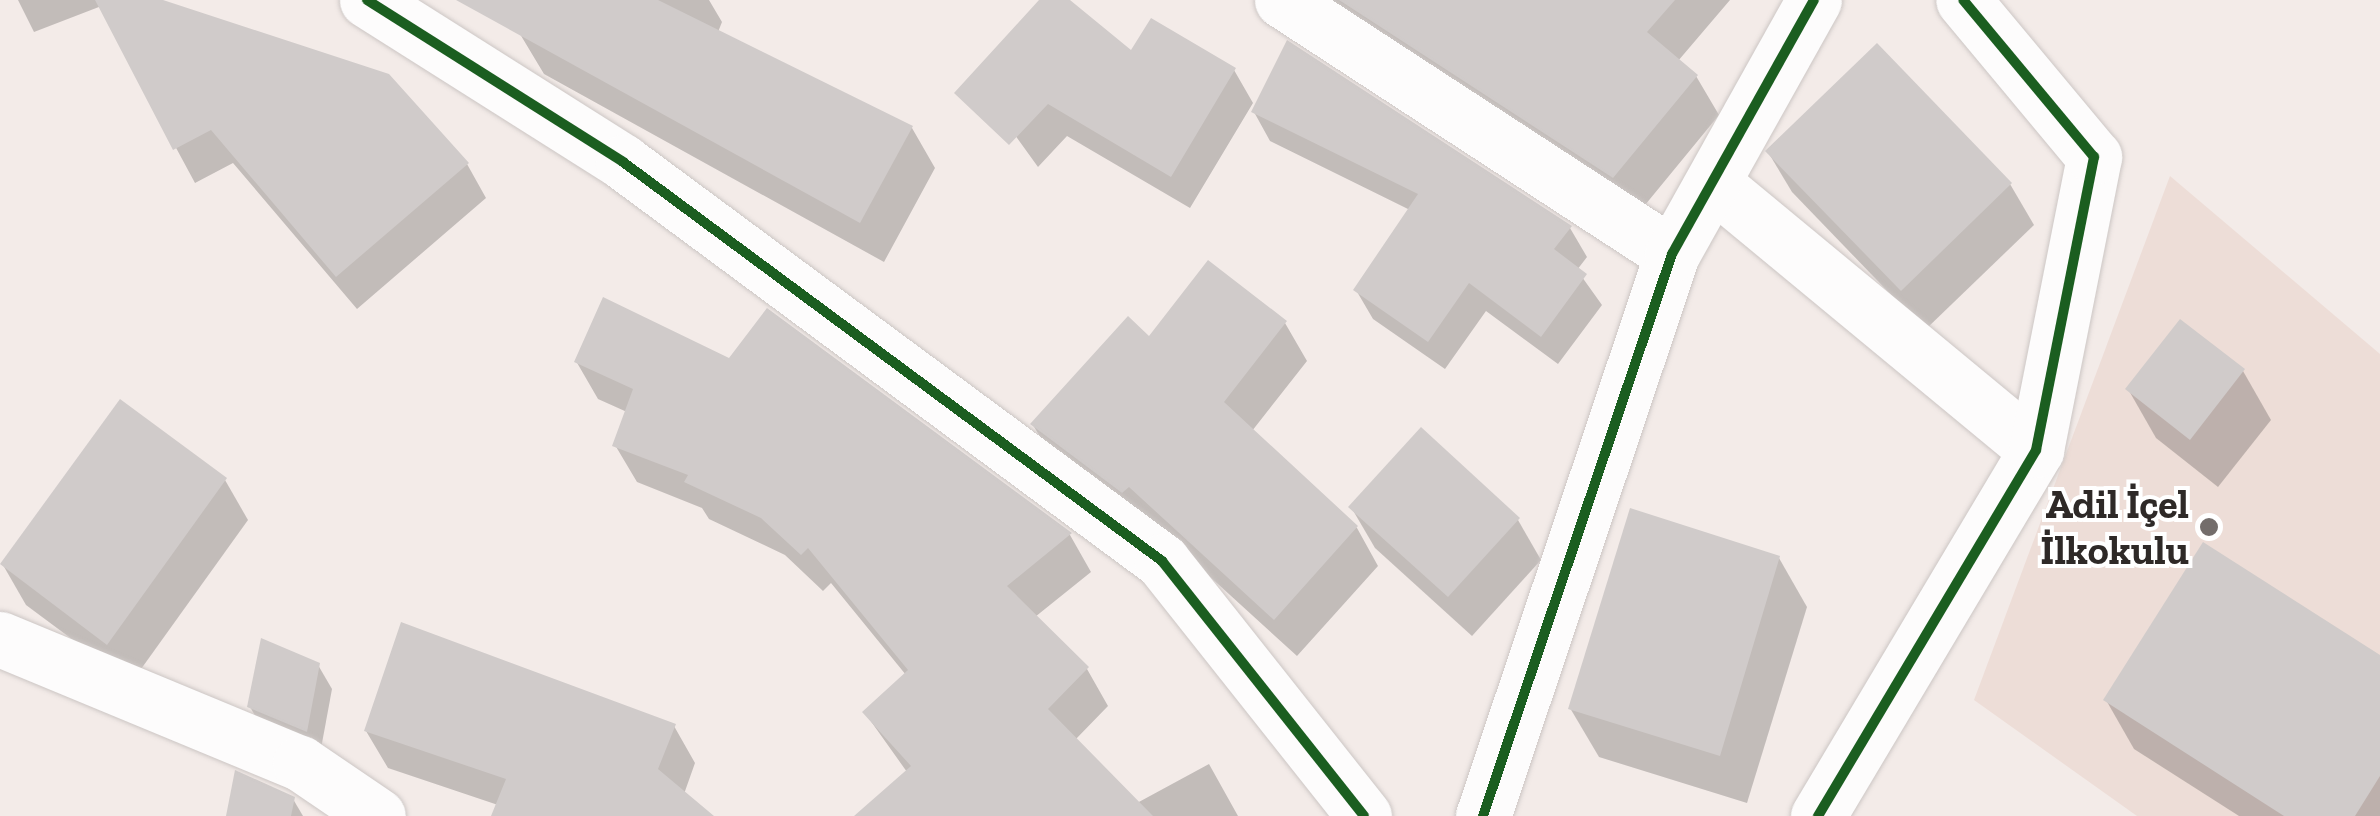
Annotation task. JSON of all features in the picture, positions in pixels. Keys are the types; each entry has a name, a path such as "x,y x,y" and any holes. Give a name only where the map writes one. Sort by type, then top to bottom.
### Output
{"street":[{"path":"366,0 623,162 1162,561 1364,816"},
{"path":"1282,0 1672,254"},
{"path":"1483,816 1672,254 1814,0"},
{"path":"1818,816 2036,450 2094,156 1963,0"},
{"path":"1713,183 2036,450"},
{"path":"0,640 300,764 378,816"}],"shaded area":[{"name":"Adil İçel İlkokulu","path":"2170,176 2380,354 2380,816 2137,816 1974,700"}],"building":[{"path":"95,0 163,0 389,74 469,163 336,277 211,130 173,150"},
{"path":"456,0 658,0 913,126 860,223"},
{"path":"1039,0 1070,0 1131,50 1151,18 1236,68 1171,177 1048,104 1009,145 954,93"},
{"path":"1339,0 1675,0 1647,32 1698,75 1613,178"},
{"path":"1287,40 1572,226 1554,249 1587,274 1541,337 1469,283 1428,342 1353,290 1418,194 1251,112"},
{"path":"1877,43 2012,183 1901,291 1765,151"},
{"path":"1208,260 1287,321 1224,402 1358,526 1274,620 1129,487 1122,493 1030,424 1128,316 1149,336"},
{"path":"603,297 729,358 767,308 1072,533 1007,586 1089,667 1048,709 1153,816 854,816 911,766 862,712 908,670 808,548 801,555 761,518 684,482 688,475 612,446 633,389 574,362"},
{"path":"2180,319 2245,369 2190,440 2125,389"},
{"path":"120,399 227,478 107,645 0,564"},
{"path":"1421,427 1520,518 1448,597 1348,507"},
{"path":"1630,508 1780,556 1720,756 1568,709"},
{"name":"Adil İçel İlkokulu","path":"2203,542 2380,655 2380,776 2355,816 2284,816 2103,700"},
{"path":"401,622 676,724 658,769 714,816 491,816 506,779 364,731"},
{"path":"261,638 320,663 307,732 247,707"},
{"path":"235,770 295,797 291,816 226,816"}],"cycle path":[{"path":"367,0 623,162 1162,561 1364,816"},
{"path":"1483,816 1672,254 1814,0"},
{"path":"1818,816 2036,450 2094,157 1963,0"}],"place":[{"name":"Adil İçel İlkokulu","path":"2209,527"}]}
